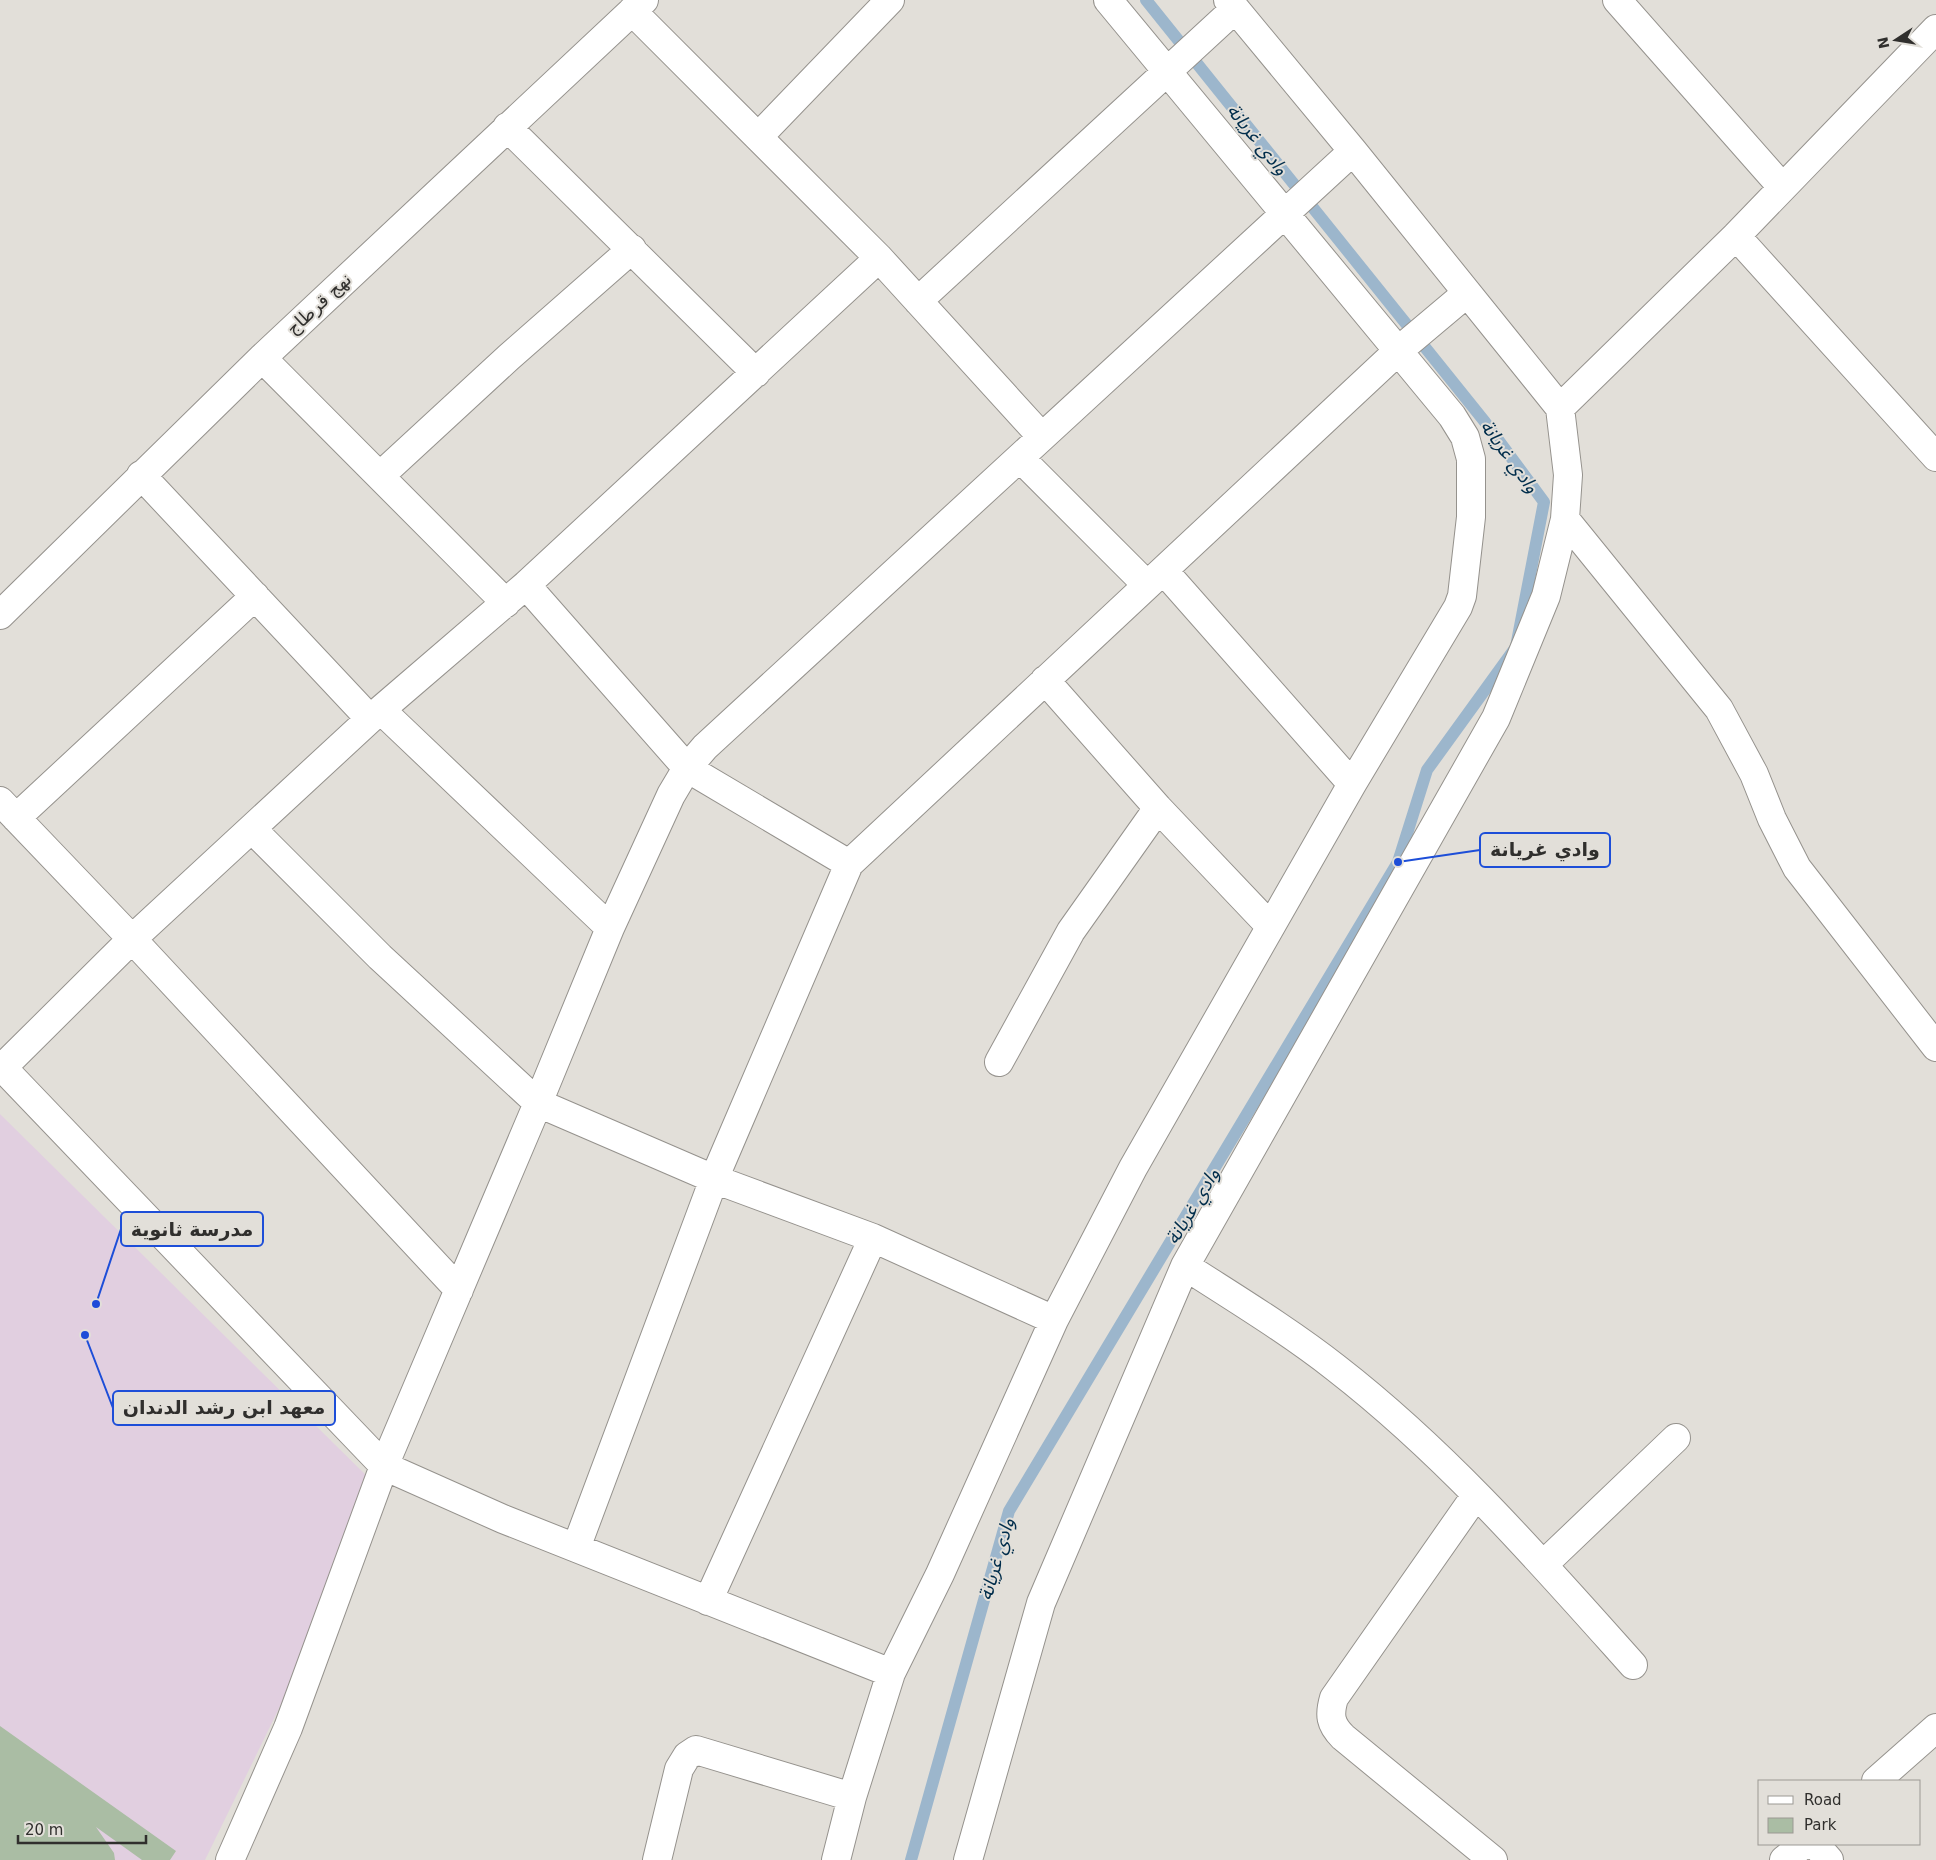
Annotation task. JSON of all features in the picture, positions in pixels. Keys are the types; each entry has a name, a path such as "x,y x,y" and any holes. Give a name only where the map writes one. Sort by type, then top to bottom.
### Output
{"street":[{"path":"758,136 890,0"},
{"path":"836,1860 852,1797 891,1673 940,1574 1054,1320 1133,1168 1352,784 1458,607 1462,596 1471,516 1471,459 1465,437 1452,416 1108,0"},
{"path":"1617,0 1782,187"},
{"path":"918,301 1166,72 1232,4 1353,150 1560,408 1568,475 1565,519 1546,596 1496,718 1185,1266 1041,1603 968,1860"},
{"path":"638,5 758,136 879,258 1042,437"},
{"name":"نهج قرطاج","path":"0,615 262,358 638,5"},
{"path":"1560,408 1736,236 1936,29"},
{"path":"507,127 756,373"},
{"path":"230,1860 288,1728 384,1466 538,1104 610,928 671,795 687,768 705,747 1353,150"},
{"path":"1736,236 1936,456"},
{"path":"381,475 509,357 632,249"},
{"path":"879,258 526,586 376,714 132,939 1,1067 384,1466 417,1482 576,1548 891,1673"},
{"path":"576,1548 714,1179 849,864 1398,351 1467,292"},
{"path":"262,358 381,475 506,603"},
{"path":"1020,458 1155,578 1352,784"},
{"path":"141,475 255,596 376,714 610,928"},
{"path":"1565,519 1719,709 1754,774 1772,818 1797,868 1936,1047"},
{"path":"526,586 687,768 849,864"},
{"path":"255,596 8,810 132,939 459,1290"},
{"path":"1046,680 1158,808 1270,926"},
{"path":"999,1062 1071,931 1158,808"},
{"path":"252,829 380,957 538,1104 714,1179 873,1238 1054,1320"},
{"path":"708,1601 873,1238"},
{"path":"1185,1266 1336,1368 1404,1425 1543,1564 1633,1665"},
{"path":"1543,1564 1676,1438"},
{"path":"1476,1495 1334,1698 1330,1714 1334,1728 1343,1737 1493,1860"},
{"path":"1877,1780 1936,1728"},
{"path":"657,1860 680,1768 687,1756 696,1750 852,1797"},
{"path":"1784,1860 1803,1845"},
{"path":"1816,1845 1828,1860"}],"shaded area":[{"path":"0,1114 384,1493 205,1860 0,1860"}],"green space":[{"path":"0,1726 176,1851 170,1860 142,1860 96,1827 114,1853 115,1860 0,1860"}],"waterway":[{"name":"وادي غريانة","path":"911,1860 1009,1511 1398,862 1427,770 1516,647 1544,502 1485,422 1146,0"}],"place":[{"name":"وادي غريانة","path":"1398,862"},
{"name":"مدرسة ثانوية","path":"96,1304"},
{"name":"معهد ابن رشد الدندان","path":"85,1335"}]}
